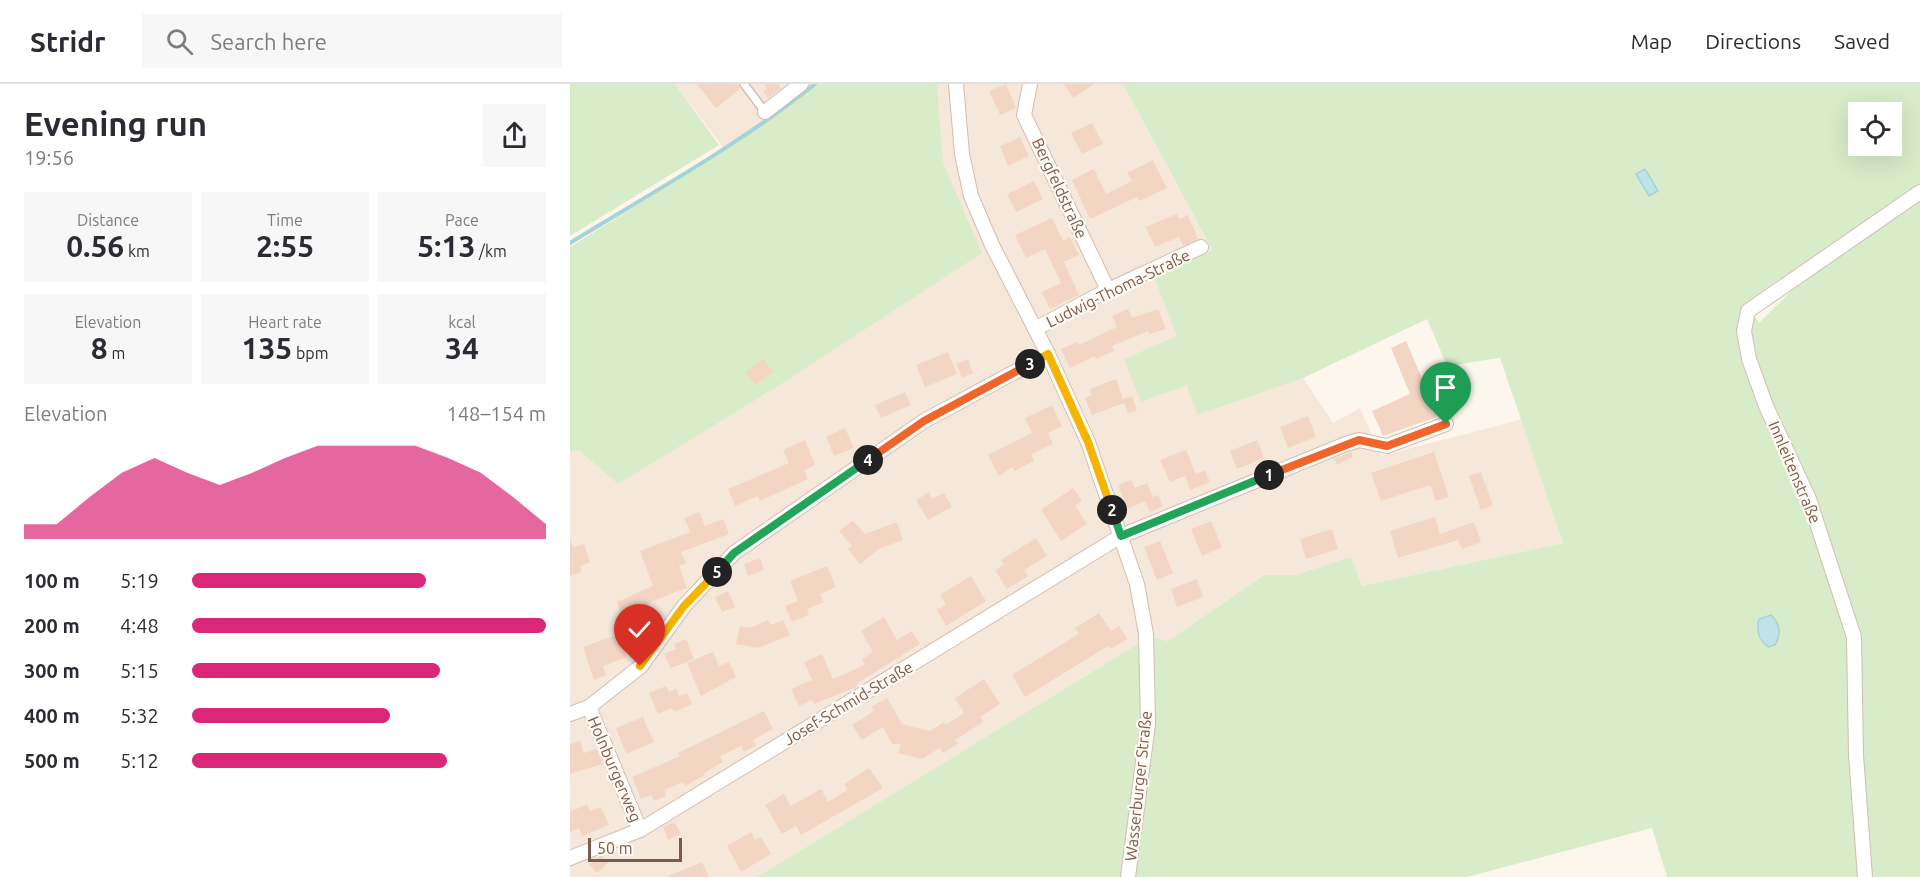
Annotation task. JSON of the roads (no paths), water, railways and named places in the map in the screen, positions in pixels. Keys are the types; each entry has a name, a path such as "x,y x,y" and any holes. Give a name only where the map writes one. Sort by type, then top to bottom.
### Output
{"street":[{"path":"765,112 801,84"},
{"name":"Wasserburger Straße","path":"956,84 962,154 971,196 992,245 1048,354 1088,442 1137,584 1146,634 1148,724 1128,877"},
{"name":"Bergfeldstraße","path":"1030,84 1024,115 1108,290"},
{"name":"Innleitenstraße","path":"1865,877 1856,755 1854,637 1809,499 1766,406 1749,359 1745,320 1748,312 1920,192"},
{"name":"Ludwig-Thoma-Straße","path":"1035,329 1108,290 1201,247"},
{"path":"570,714 589,707 640,666 684,606 734,553 924,421 1048,354"},
{"name":"Josef-Schmid-Straße","path":"570,858 640,830 1121,536 1346,444 1359,440 1387,446 1446,424"},
{"name":"Holnburgerweg","path":"589,707 640,830"}],"lane":[{"path":"744,84 765,112"}],"water":[{"path":"1645,169 1658,191 1649,196 1636,174"},
{"path":"1771,615 1777,622 1779,633 1775,645 1769,647 1760,638 1758,627 1759,619"}],"waterway":[{"path":"570,243 726,148 815,84"}]}
